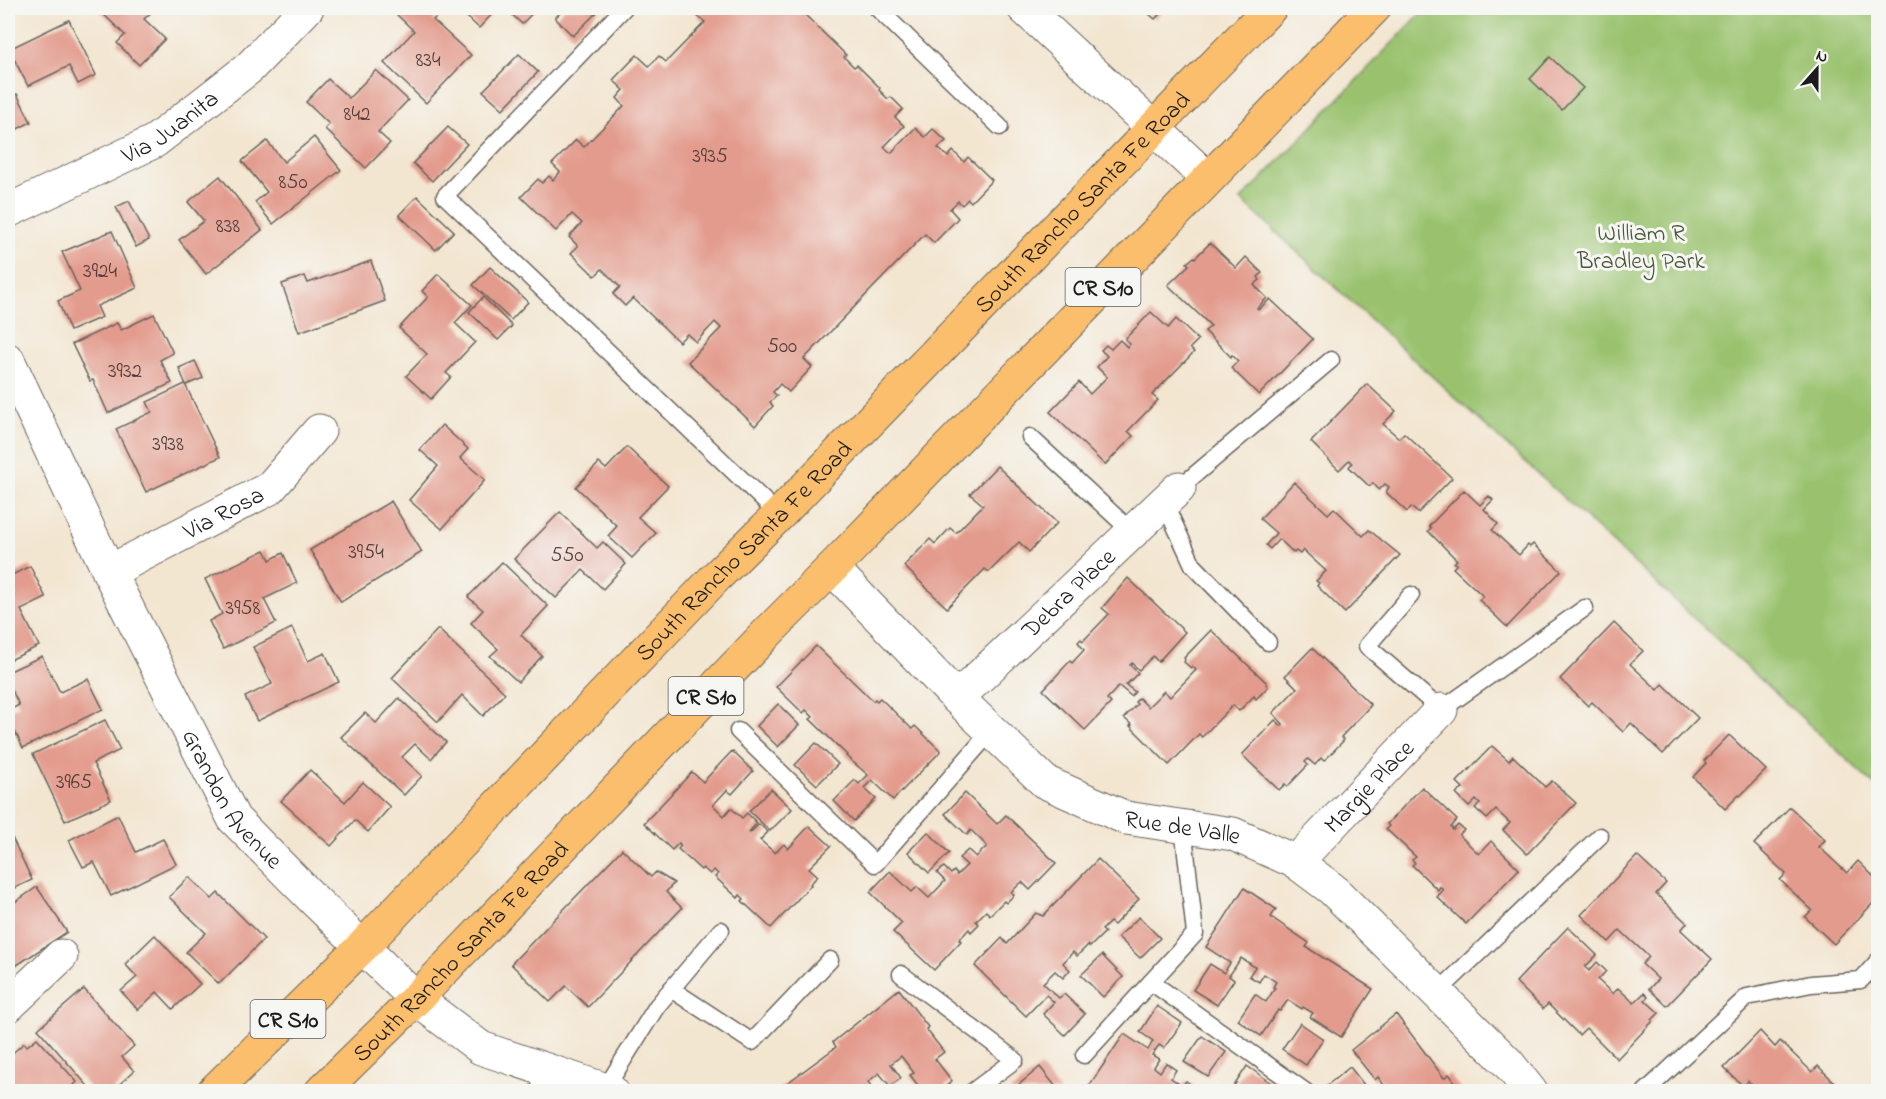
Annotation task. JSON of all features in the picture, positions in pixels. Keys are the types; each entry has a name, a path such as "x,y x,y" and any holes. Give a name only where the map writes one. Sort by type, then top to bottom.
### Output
{"main road":[{"name":"South Rancho Santa Fe Road","path":"213,1092 362,947 717,576 779,515 1270,8"},
{"name":"South Rancho Santa Fe Road","path":"321,1092 416,999 771,629 1374,8"}],"street":[{"name":"Via Juanita","path":"8,211 155,141 249,68 307,8"},
{"path":"1024,8 1208,178"},
{"name":"Grandon Avenue","path":"8,360 109,572 234,819 416,999 481,1048 542,1081 608,1090"},
{"name":"Via Rosa","path":"109,572 270,488 319,431"},
{"name":"Debra Place","path":"957,698 1171,495"},
{"name":"Rue de Valle","path":"832,568 957,698 1045,782 1126,818 1233,834 1296,862 1332,889 1508,1063 1532,1092"},
{"name":"Margie Place","path":"1296,862 1441,710"},
{"path":"8,1006 61,956"}],"lane":[{"path":"624,8 445,196 779,515"},
{"path":"877,8 1000,127"},
{"path":"1268,642 1193,565 1171,495 1331,360"},
{"path":"1030,437 1132,532"},
{"path":"1411,595 1367,646 1441,710 1585,608"},
{"path":"738,731 875,864 991,731"},
{"path":"1084,1055 1195,934 1183,826"},
{"path":"1437,993 1600,836"},
{"path":"608,1090 657,1006 721,930"},
{"path":"671,989 752,1042 830,960"},
{"path":"1645,1092 1747,997 1811,984 1861,980 1878,961"},
{"path":"901,974 1015,1060 972,1092"},
{"path":"1151,982 1306,1092"}],"green space":[{"name":"William R Bradley Park","path":"1426,8 1878,8 1878,788 1241,200"}],"building":[{"path":"97,8 156,8 144,19 165,39 139,65 117,43 125,35"},
{"path":"400,8 435,8 440,13 433,20 471,55 426,103 384,63 414,31 395,13"},
{"path":"457,8 498,8 479,28"},
{"path":"505,8 537,8 522,24"},
{"path":"565,8 601,8 573,36 555,18"},
{"path":"705,8 773,8 778,12 782,8 792,8 799,14 801,11 846,55 844,57 854,67 857,65 888,99 891,97 903,109 895,117 904,126 884,147 891,153 915,128 925,137 933,129 946,141 938,148 948,157 953,151 964,162 968,157 992,180 971,202 968,199 962,205 958,201 950,209 958,218 934,243 925,234 804,359 812,367 789,392 780,384 773,392 777,396 770,402 773,406 755,426 688,362 721,328 715,322 696,342 687,334 679,342 633,298 625,306 613,294 620,287 602,269 595,276 571,253 578,246 569,237 582,223 572,214 556,231 521,197 538,179 542,183 549,176 553,180 560,172 552,164 576,140 584,147 624,106 617,98 624,90 613,80 637,55 649,66 659,56 666,62 705,22 697,16"},
{"path":"1142,8 1166,8 1155,19"},
{"path":"69,20 96,75 78,84 69,66 28,86 9,49"},
{"path":"519,54 538,72 503,109 483,91"},
{"path":"1550,57 1583,88 1562,110 1530,79"},
{"path":"376,70 408,100 378,132 390,143 366,168 325,129 329,124 306,102 328,79 349,98"},
{"path":"8,85 13,96 17,94 31,122 8,134"},
{"path":"448,127 467,144 432,181 413,163"},
{"path":"314,137 341,170 273,224 255,202 267,192 242,161 267,141 284,162"},
{"path":"220,176 262,230 206,274 179,240 204,221 188,202"},
{"path":"417,196 454,231 436,250 399,215"},
{"path":"129,201 149,240 136,247 116,207"},
{"path":"112,231 137,288 97,306 102,317 70,331 58,301 80,291 62,252"},
{"path":"1210,243 1236,268 1246,257 1262,273 1258,277 1260,280 1254,285 1267,298 1257,308 1259,309 1270,299 1313,339 1259,395 1231,368 1238,361 1205,331 1211,326 1168,285 1189,265 1187,263"},
{"path":"371,261 385,301 299,332 282,284 305,276 308,283"},
{"path":"490,267 528,302 511,320 473,285"},
{"path":"438,274 472,305 455,323 475,342 446,373 451,377 431,399 406,376 427,354 399,328 428,297 422,291"},
{"path":"483,297 512,326 498,340 469,312"},
{"path":"1151,312 1168,328 1176,319 1198,340 1190,348 1194,352 1152,395 1158,400 1128,431 1133,436 1105,465 1050,412 1079,382 1090,394 1107,377 1097,367 1107,356 1101,350 1106,345 1111,349 1120,340 1127,347 1130,344 1125,339"},
{"path":"154,314 173,353 160,360 172,383 108,413 93,380 90,381 72,344 117,323 121,330"},
{"path":"195,361 203,378 186,385 179,368"},
{"path":"185,384 220,457 146,492 116,429 152,412 147,402"},
{"path":"1367,384 1396,411 1383,424 1399,438 1404,433 1452,478 1418,513 1411,507 1407,512 1386,492 1389,487 1385,484 1379,490 1373,483 1369,486 1349,467 1352,463 1349,460 1339,470 1311,442"},
{"path":"442,425 468,449 460,458 485,480 442,529 409,500 438,466 420,450"},
{"path":"627,447 668,486 638,517 656,533 632,558 608,536 617,526 576,487 599,463 606,469"},
{"path":"997,466 1057,523 1029,552 1019,542 989,572 985,569 947,608 904,566 930,539 935,544 950,528 956,533 983,505 970,494"},
{"path":"1294,482 1328,514 1334,508 1363,536 1369,530 1400,555 1345,613 1317,586 1319,583 1316,581 1326,571 1303,550 1300,554 1296,551 1294,553 1279,539 1270,549 1266,545 1276,533 1260,519"},
{"path":"1464,490 1480,505 1489,496 1493,500 1484,509 1498,524 1492,530 1519,555 1528,545 1530,547 1533,544 1561,571 1507,627 1479,600 1483,596 1453,568 1457,560 1428,531 1431,528 1429,526"},
{"path":"391,501 422,552 341,602 310,550"},
{"path":"560,512 597,548 603,542 626,564 603,589 583,570 556,598 514,559"},
{"path":"265,550 270,560 283,553 297,583 264,599 276,623 223,649 209,621 222,614 205,579"},
{"path":"502,562 548,606 521,635 542,656 518,682 490,656 498,649 471,623 483,610 468,597"},
{"path":"30,566 46,598 21,610 39,646 8,661 8,577"},
{"path":"1128,578 1185,632 1158,662 1153,656 1139,670 1132,663 1130,665 1138,673 1126,685 1135,692 1131,696 1119,686 1107,699 1111,703 1085,730 1043,690 1070,661 1072,663 1084,650 1078,642 1081,639 1083,641 1109,614 1102,608"},
{"path":"1614,623 1643,651 1630,664 1658,690 1663,684 1698,718 1663,754 1631,723 1623,732 1592,702 1588,706 1560,679"},
{"path":"292,628 308,661 325,653 339,682 257,721 245,697 272,684 253,647"},
{"path":"438,629 505,693 483,716 462,695 438,722 392,678"},
{"path":"1211,630 1267,683 1268,687 1256,699 1254,696 1239,711 1233,705 1202,737 1199,734 1169,765 1124,718 1137,704 1135,702 1139,698 1148,707 1164,691 1170,697 1196,670 1184,662 1184,658"},
{"path":"816,646 873,701 880,698 912,729 915,726 941,751 893,800 872,780 864,788 876,799 854,821 834,801 855,780 859,784 868,775 810,719 813,717 806,710 803,713 776,687"},
{"path":"1312,648 1371,705 1341,737 1344,740 1324,761 1321,758 1315,765 1308,759 1305,762 1308,765 1287,787 1285,784 1279,790 1242,755 1275,720 1281,726 1283,724 1273,713 1297,688 1285,676"},
{"path":"42,656 60,692 88,679 103,709 23,748 8,717 8,711 19,705 8,682 8,672"},
{"path":"399,698 446,742 431,759 415,744 402,757 422,776 404,795 341,737 365,713 376,723"},
{"path":"778,704 799,725 778,747 757,726"},
{"path":"105,720 120,750 93,763 111,800 65,821 33,754"},
{"path":"1729,735 1766,770 1725,809 1693,777 1706,763 1704,761"},
{"path":"816,743 838,764 817,785 795,765"},
{"path":"1492,746 1509,761 1513,756 1545,787 1552,781 1576,803 1527,854 1503,830 1510,823 1496,810 1487,819 1475,808 1480,804 1476,800 1469,807 1456,794 1463,788 1457,782"},
{"path":"732,751 753,771 732,794 727,790 713,805 724,816 731,808 742,818 747,813 757,823 749,832 759,824 768,832 760,840 775,853 784,844 788,849 809,826 831,846 809,868 818,876 771,928 742,901 744,899 740,895 738,898 715,877 718,874 714,870 710,874 703,868 701,870 678,849 681,846 679,843 672,850 644,823 692,772 703,782"},
{"path":"310,770 345,802 363,782 390,807 368,832 355,820 331,846 281,801"},
{"path":"1422,787 1457,820 1451,827 1453,830 1458,825 1464,830 1459,835 1479,854 1491,841 1519,869 1466,924 1437,897 1443,890 1440,887 1438,890 1412,865 1415,863 1412,860 1416,857 1386,829 1389,826 1387,824"},
{"path":"771,789 792,809 770,831 749,811"},
{"path":"965,793 997,824 1006,815 1056,863 1030,890 1022,882 1011,892 1014,895 1006,903 1004,901 990,915 986,911 976,921 979,924 971,932 969,929 934,970 893,932 902,923 870,892 890,871 912,892 917,887 929,898 945,881 937,873 944,867 951,874 954,871 957,875 967,865 959,858 968,850 976,857 987,846 971,830 967,835 945,814"},
{"path":"1790,807 1825,840 1819,847 1847,873 1858,861 1878,881 1878,898 1834,944 1805,917 1812,910 1780,880 1786,874 1754,844"},
{"path":"118,815 136,852 163,839 176,864 111,896 94,862 83,867 69,840"},
{"path":"8,829 32,880 8,891"},
{"path":"928,832 949,853 929,873 908,852"},
{"path":"622,849 651,877 656,872 674,883 666,892 682,908 588,1007 566,986 550,1002 511,964"},
{"path":"1637,856 1666,883 1656,894 1687,923 1681,930 1712,959 1667,1006 1649,989 1658,979 1642,964 1649,957 1620,930 1609,942 1581,915"},
{"path":"1098,859 1139,899 1114,925 1110,922 1102,930 1105,932 1090,947 1088,945 1077,956 1073,952 1063,963 1070,970 1063,978 1055,971 1043,983 1059,998 1064,994 1085,1014 1065,1035 1043,1014 1054,1002 1046,995 1026,1016 975,966 1002,938 1007,944 1036,913 1043,916"},
{"path":"189,877 212,899 218,893 264,939 219,984 186,952 206,933 169,897"},
{"path":"37,887 67,932 8,971 8,907"},
{"path":"1244,888 1276,909 1271,917 1309,943 1306,947 1373,989 1341,1037 1310,1017 1313,1013 1288,1000 1280,1011 1278,1010 1261,1036 1238,1020 1255,994 1266,1002 1276,982 1264,974 1259,982 1249,976 1255,967 1241,958 1229,976 1234,980 1217,1005 1193,990 1210,964 1224,973 1230,963 1206,947"},
{"path":"1139,917 1160,938 1140,958 1118,937"},
{"path":"1568,927 1597,955 1585,967 1589,971 1597,962 1606,971 1598,980 1613,994 1618,988 1634,1003 1644,993 1648,997 1645,1000 1659,1013 1617,1059 1586,1028 1579,1035 1548,1004 1543,1009 1516,982"},
{"path":"155,935 200,984 173,1009 157,992 138,1010 121,991 137,977 125,964"},
{"path":"1102,955 1123,977 1103,997 1081,975"},
{"path":"84,989 134,1046 122,1057 134,1071 111,1092 93,1092 38,1029"},
{"path":"899,989 944,1052 935,1059 952,1081 939,1092 923,1092 910,1075 914,1073 901,1056 891,1064 901,1078 890,1086 879,1073 868,1082 872,1087 865,1092 775,1092 836,1047 833,1042"},
{"path":"1157,1006 1182,1023 1164,1048 1159,1045 1152,1055 1159,1059 1154,1067 1160,1072 1166,1063 1176,1070 1171,1078 1182,1086 1186,1081 1201,1092 1085,1092 1124,1034 1148,1050 1153,1041 1140,1032"},
{"path":"1396,1014 1444,1078 1449,1074 1463,1092 1389,1092 1378,1077 1375,1080 1351,1050"},
{"path":"1300,1023 1323,1039 1306,1065 1282,1049"},
{"path":"1760,1031 1775,1047 1780,1041 1812,1072 1818,1066 1842,1090 1841,1092 1759,1092 1748,1081 1743,1086 1724,1068"},
{"path":"1202,1036 1226,1052 1208,1077 1184,1062"},
{"path":"37,1038 77,1082 67,1092 8,1092 8,1057 24,1043 27,1046"},
{"path":"1247,1066 1270,1082 1264,1092 1230,1092"},
{"path":"1040,1067 1060,1092 1010,1092"},
{"path":"1350,1067 1368,1090 1366,1092 1331,1092 1326,1086"}]}
